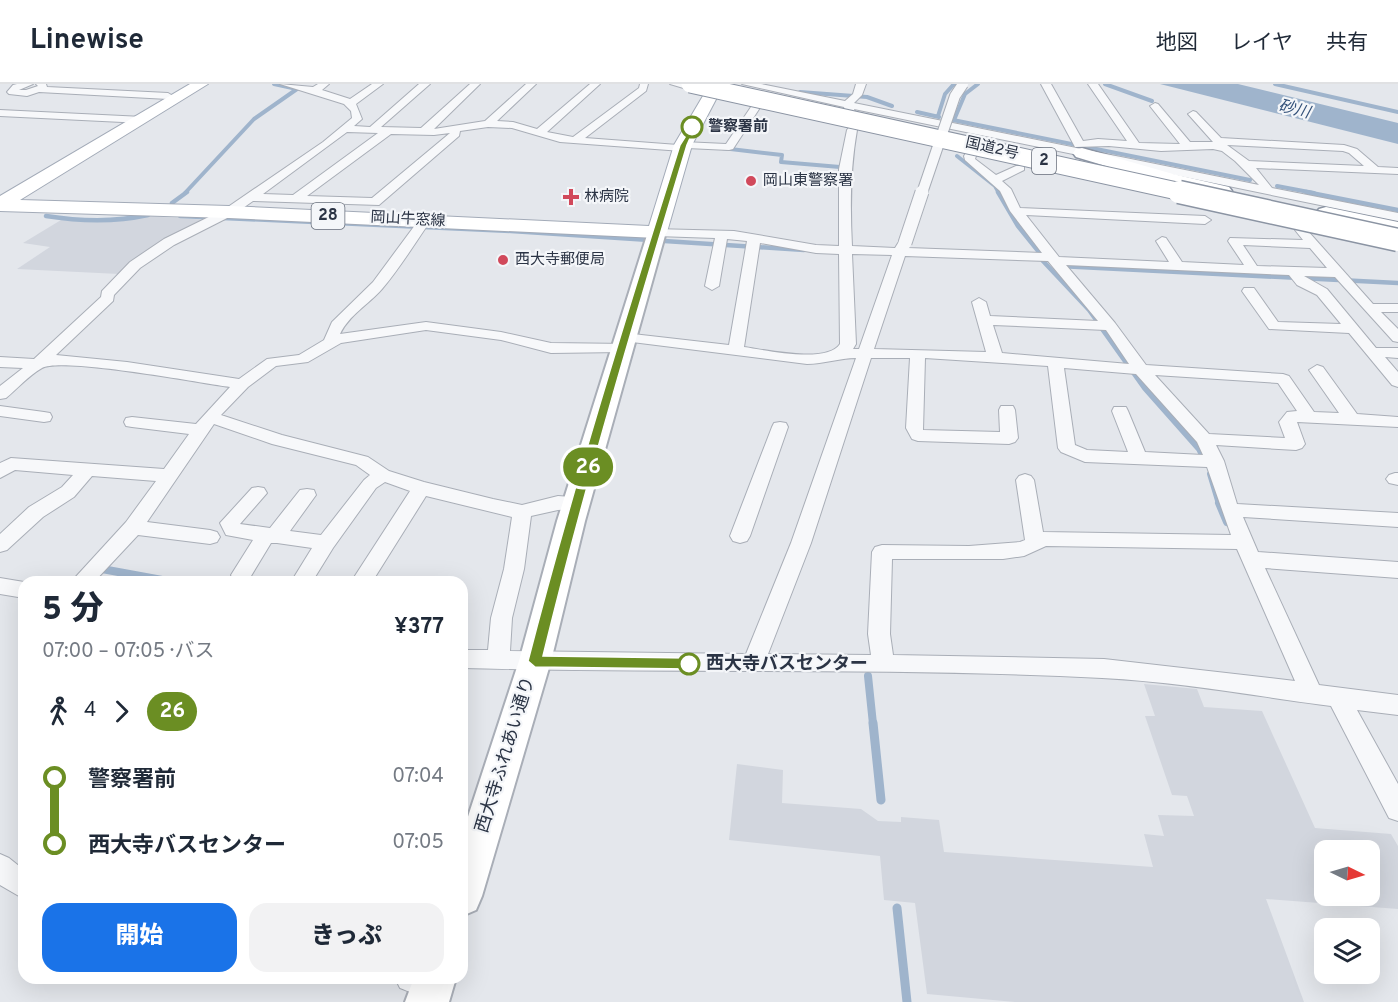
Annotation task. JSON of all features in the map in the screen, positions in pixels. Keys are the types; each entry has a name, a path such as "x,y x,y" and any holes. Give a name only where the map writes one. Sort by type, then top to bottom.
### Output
{"highway":[{"name":"国道2号","path":"690,84 1398,243"},
{"name":"国道2号","path":"716,87 1398,223"},
{"path":"1080,147 1200,187 1398,228"},
{"path":"1053,168 1199,190 1398,233"}],"main road":[{"name":"岡山牛窓線","path":"0,204 136,120 188,84"},
{"name":"岡山牛窓線","path":"0,193 201,84"},
{"path":"655,238 683,146 716,87"},
{"name":"岡山牛窓線","path":"0,204 655,238"}],"street":[{"path":"8,99 28,84"},
{"path":"0,394 39,364 108,298 107,294 135,264 169,242 221,216 250,197 346,129 357,118 357,110 351,103 320,87 285,84"},
{"path":"351,103 378,84"},
{"path":"373,129 425,84"},
{"path":"423,132 475,84"},
{"path":"488,124 531,84"},
{"path":"539,133 595,84"},
{"path":"575,140 643,89 641,84"},
{"path":"675,84 716,87 758,103 855,126 1398,243"},
{"path":"747,84 856,94 895,114 1080,147 1398,217"},
{"path":"768,84 784,88 837,91"},
{"path":"753,664 801,543 951,106 963,84"},
{"path":"1046,84 1080,147"},
{"path":"1093,84 1135,144"},
{"path":"0,87 16,91 41,87 168,96"},
{"path":"842,353 848,344 845,169 852,130 855,126 856,94"},
{"path":"888,101 900,108 895,114"},
{"path":"346,129 423,132 455,130 488,124 513,125 575,140 729,147 747,123 748,115 758,103"},
{"path":"1155,106 1187,145"},
{"path":"0,113 136,120"},
{"path":"1192,114 1220,144 1265,184 1267,190"},
{"path":"295,199 389,130"},
{"path":"250,197 375,202 455,134 455,130"},
{"path":"1269,135 1277,144"},
{"path":"1080,147 1135,144 1158,148 1220,144 1344,147 1353,151 1375,170"},
{"path":"973,150 969,156 970,160 1005,189 1016,211 1051,261 1104,326 1134,369 1204,439 1209,461 1280,630 1312,693"},
{"path":"1245,164 1398,171"},
{"path":"995,180 1020,168"},
{"path":"1016,211 1205,220"},
{"path":"1303,224 1301,230 1398,338"},
{"path":"331,342 340,322 378,285 422,225"},
{"path":"655,238 816,249 902,247 1051,261 1292,270 1344,278"},
{"name":"西大寺ふれあい通り","path":"468,877 535,661 577,503 655,238"},
{"path":"712,286 721,241"},
{"path":"1253,269 1234,241 1314,244"},
{"path":"1162,242 1178,266"},
{"path":"736,351 754,244"},
{"path":"1292,270 1302,282 1322,292 1398,382"},
{"path":"1249,291 1274,326 1354,330"},
{"path":"979,302 995,357"},
{"path":"1369,308 1398,308"},
{"path":"985,320 1104,326"},
{"path":"88,576 133,527 204,424 242,384 272,362 303,359 331,342 346,337 426,326 501,336 551,348 623,342 807,359 823,359 842,353 995,357 1283,379 1309,417"},
{"path":"1372,352 1398,353"},
{"path":"918,355 914,428 918,435 1008,438 1007,410"},
{"path":"0,362 39,364 56,360 127,367 242,384"},
{"path":"1055,362 1066,448 1085,456 1209,461"},
{"path":"1317,370 1352,419"},
{"path":"0,411 44,417"},
{"path":"1120,411 1139,458"},
{"path":"1204,439 1296,444 1287,422 1293,416 1398,422"},
{"path":"132,422 204,424 278,440 362,461 383,475 421,488 522,512 558,504 577,503"},
{"path":"740,536 780,427"},
{"path":"0,472 11,464 169,476"},
{"path":"0,544 36,512 68,492 88,470"},
{"path":"305,576 326,543 370,484 383,475"},
{"path":"1025,480 1035,543"},
{"path":"365,576 421,488"},
{"path":"258,493 230,524 233,530 270,537 326,543"},
{"path":"241,574 307,495"},
{"path":"1231,510 1398,520"},
{"path":"500,660 498,643 522,512"},
{"path":"133,527 210,537"},
{"path":"883,664 879,634 882,552 1007,551 1024,549 1046,539 1248,550 1398,570"},
{"path":"468,659 998,665 1104,669 1398,705"},
{"path":"1339,698 1398,809"},
{"path":"0,867 18,880"}],"shaded area":[{"path":"146,216 210,220 119,274 17,269 50,247 23,243 61,220 135,219"},
{"path":"1144,684 1197,689 1204,707 1262,711 1315,828 1391,834 1398,846 1398,909 1358,906 1380,906 1380,840 1314,840 1314,903 1266,899 1304,1002 1015,1002 927,994 915,903 884,900 880,856 729,840 737,764 783,770 782,803 861,809 878,821 901,822 901,817 939,820 944,852 1153,867 1144,834 1164,836 1158,815 1194,816 1187,796 1172,795 1145,716 1155,716"}],"water":[{"name":"砂川","path":"1160,84 1238,84 1398,123 1398,144"}],"waterway":[{"path":"185,193 254,119 297,89 274,84"},
{"path":"938,116 945,94 954,84"},
{"path":"954,120 965,94 978,84"},
{"path":"1105,84 1152,101"},
{"path":"1275,84 1398,112"},
{"path":"800,92 867,97 892,106"},
{"path":"917,112 939,117"},
{"path":"953,120 1250,180"},
{"path":"722,148 782,155 781,162 840,167"},
{"path":"957,156 995,186 999,193"},
{"path":"1277,186 1314,193"},
{"path":"172,203 187,192"},
{"path":"998,192 1018,226 1039,252 1043,261 1089,310 1104,331"},
{"path":"1306,192 1398,210"},
{"path":"46,216 97,220 148,215"},
{"path":"180,216 511,231 804,250"},
{"path":"1059,266 1398,283"},
{"path":"1103,329 1145,388 1199,449 1206,463"},
{"path":"1210,474 1219,504"},
{"path":"1219,503 1227,522"},
{"path":"102,569 140,576"},
{"path":"868,676 873,724"},
{"path":"873,723 881,800"},
{"path":"897,908 907,1002"}],"bus line":[{"name":"26","path":"689,664 535,661 558,568 624,337 683,145 692,127"}],"place":[{"name":"警察署前","path":"692,127"},
{"name":"岡山東警察署","path":"751,181"},
{"name":"林病院","path":"571,197"},
{"name":"西大寺郵便局","path":"503,260"},
{"name":"西大寺バスセンター","path":"689,664"}]}
